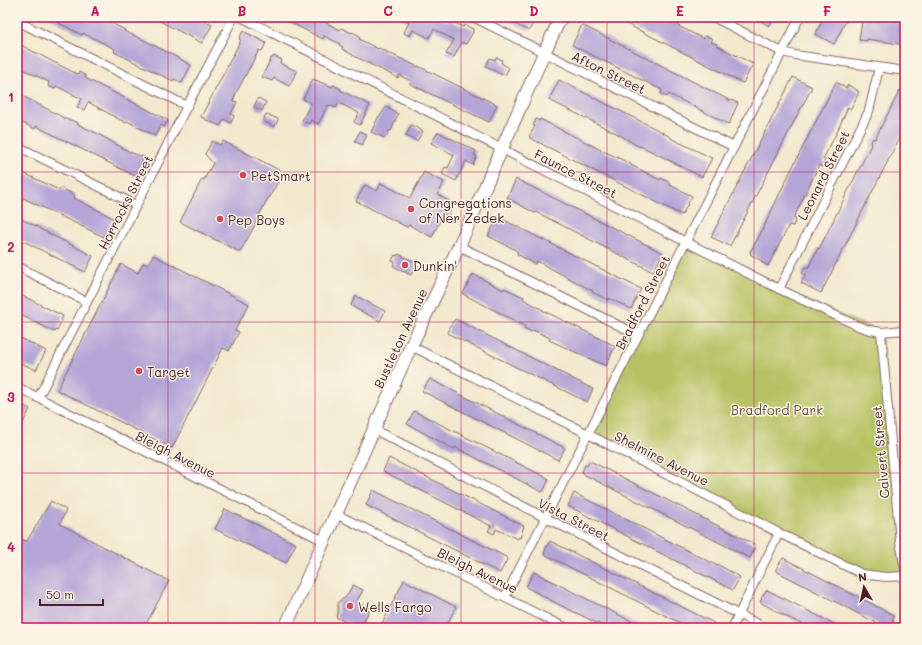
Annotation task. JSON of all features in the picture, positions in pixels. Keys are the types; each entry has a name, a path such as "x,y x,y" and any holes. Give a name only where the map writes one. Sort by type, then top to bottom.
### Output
{"main road":[{"name":"Bustleton Avenue","path":"285,628 373,429 459,246 561,17"}],"street":[{"name":"Horrocks Street","path":"38,398 234,17"},
{"name":"Faunce Street","path":"241,17 779,289 858,326 870,330 881,332 905,330"},
{"name":"Afton Street","path":"473,17 734,148"},
{"path":"713,17 782,52 905,71"},
{"name":"Bradford Street","path":"505,597 800,17"},
{"path":"17,21 187,106"},
{"name":"Leonard Street","path":"779,289 868,111 879,68"},
{"path":"17,146 136,205"},
{"path":"459,246 638,335"},
{"path":"17,266 87,302"},
{"name":"Calvert Street","path":"881,332 900,541 905,569"},
{"name":"Shelmire Avenue","path":"411,346 588,434 778,533 862,574 886,577 905,576"},
{"name":"Bleigh Avenue","path":"17,387 324,541"},
{"name":"Vista Street","path":"373,429 546,518 766,628"},
{"name":"Bleigh Avenue","path":"336,514 566,628"},
{"path":"732,628 740,615 778,533"}],"green space":[{"name":"Bradford Park","path":"686,242 779,289 881,332 905,576 862,574 588,434"}],"building":[{"path":"48,17 95,17 105,22 106,20 125,30 124,31 191,65 182,83 174,79 173,81 114,52 115,49 83,33 82,35"},
{"path":"152,17 197,17 212,25 202,43"},
{"path":"280,17 315,17 340,30 341,28 352,32 360,36 359,39 378,49 379,48 418,66 497,105 489,122 410,84 411,81 399,75 398,78 358,58 342,49 343,47 339,45 340,44 324,36 323,39"},
{"path":"399,17 438,17 448,22 449,20 463,27 464,25 473,29 473,32 466,44 462,42 454,57 446,54 454,40 434,29 429,38 413,30 410,36 404,33 409,22"},
{"path":"501,17 526,17 534,21 529,31"},
{"path":"613,17 659,17 672,23 673,21 679,24 678,26 704,39 705,36 713,39 711,42 753,64 743,83"},
{"path":"754,17 775,17 769,26"},
{"path":"825,17 848,17 834,44 815,34"},
{"path":"864,17 877,17 905,21 905,45 867,39 867,41 859,40"},
{"path":"582,25 731,101 738,103 729,124 669,94 667,97 661,94 662,90 572,45"},
{"path":"243,31 266,43 262,51 259,50 236,93 233,101 237,102 231,114 234,116 231,123 224,119 220,126 201,117 241,40 239,39"},
{"path":"17,43 71,71 78,74 79,72 86,76 85,78 168,120 164,127 161,125 155,136 127,121 126,123 88,102 84,110 77,107 82,99 56,86 55,89 48,86 49,82 17,66"},
{"path":"274,56 282,60 280,62 281,64 297,71 289,86 274,78 272,81 262,77 271,58"},
{"path":"496,57 502,60 501,63 509,68 505,75 502,73 502,75 486,66 490,58 495,60"},
{"path":"793,77 812,87 730,246 711,237"},
{"path":"313,79 332,87 333,85 370,105 360,125 354,122 359,113 339,103 336,108 328,105 318,124 311,120 309,124 302,121 311,103 303,99"},
{"path":"559,80 658,130 672,139 712,158 702,177 549,100"},
{"path":"836,82 846,88 848,85 859,92 851,109 848,107 823,159 825,161 822,167 819,165 793,218 796,219 793,226 789,225 768,266 750,254 750,252 762,231"},
{"path":"900,90 905,92 905,135 902,133 821,293 801,283 805,275 802,273 805,267 808,268 818,248 819,249 871,145 870,144 873,138 875,139"},
{"path":"17,93 68,120 78,123 77,124 130,152 143,157 141,164 143,165 139,174 136,173 135,176 36,126 35,129 17,120"},
{"path":"258,98 266,102 262,111 254,107"},
{"path":"386,107 398,114 391,131 390,130 385,138 371,132 379,116"},
{"path":"266,114 278,119 275,127 263,121"},
{"path":"536,119 539,121 540,119 660,180 661,178 670,183 670,185 692,196 682,215 530,138 529,137 535,126 533,125"},
{"path":"411,125 423,131 417,141 406,136"},
{"path":"360,131 367,135 362,145 355,141"},
{"path":"438,132 476,151 474,155 477,156 473,165 466,161 456,181 442,174 445,167 448,168 454,155 431,143"},
{"path":"212,141 220,145 223,141 281,171 277,179 279,180 240,252 180,222 202,179 204,180 213,163 205,154"},
{"path":"17,170 59,190 61,188 75,195 74,198 113,218 104,237 21,197 17,193"},
{"name":"Congregations of Ner Zedek","path":"424,172 444,182 438,195 454,204 448,216 443,214 432,237 409,225 407,227 356,201 365,185 377,191 381,183 410,198"},
{"path":"516,179 663,253 653,272 507,198"},
{"path":"17,217 93,256 85,272 17,238"},
{"path":"498,217 641,289 631,309 609,298 608,300 592,292 593,291 537,261 535,264 517,254 518,252 512,248 488,236"},
{"name":"Dunkin'","path":"398,254 417,263 411,275 393,266 395,262 392,261 395,255 397,256"},
{"name":"Target","path":"153,255 249,304 235,330 239,332 229,351 223,348 172,448 57,390 121,264 138,273 143,263 148,265"},
{"path":"473,274 503,290 504,288 524,297 523,299 542,310 615,346 606,366 549,340 550,338 533,330 532,332 524,328 525,326 463,294"},
{"path":"17,293 63,316 57,331 56,330 55,332 17,313"},
{"path":"356,296 385,311 380,321 351,305"},
{"path":"455,319 593,389 587,402 449,334 449,327"},
{"path":"17,336 46,351 36,370 21,363 22,361 17,359"},
{"path":"430,379 565,448 558,460 422,391"},
{"path":"17,402 30,409 17,435"},
{"path":"414,411 549,479 545,488 542,492 407,424"},
{"path":"389,458 524,526 520,538 519,537 518,539 496,529 494,534 488,531 491,526 383,471"},
{"path":"590,461 756,545 750,558 585,475 582,472 585,465 587,466"},
{"path":"373,490 508,558 500,573 366,505"},
{"path":"574,493 716,565 717,564 740,577 733,590 568,506"},
{"path":"51,501 66,510 60,524 169,581 144,628 17,628 17,538 27,541"},
{"path":"225,509 296,544 286,563 215,529"},
{"path":"550,541 714,623 712,628 690,628 544,554"},
{"path":"783,558 893,615 892,620 894,621 890,628 886,628 776,571"},
{"path":"534,572 645,628 607,628 558,604 526,587"},
{"path":"404,580 456,607 445,628 380,628"},
{"name":"Wells Fargo","path":"353,585 363,590 356,602 370,609 360,628 357,628 336,617 338,612 338,602 346,597"},
{"path":"767,590 842,628 810,628 781,614 760,602"}],"place":[{"name":"PetSmart","path":"243,175"},
{"name":"Congregations of Ner Zedek","path":"411,209"},
{"name":"Pep Boys","path":"220,219"},
{"name":"Dunkin'","path":"405,265"},
{"name":"Target","path":"139,371"},
{"name":"Wells Fargo","path":"350,606"}]}
